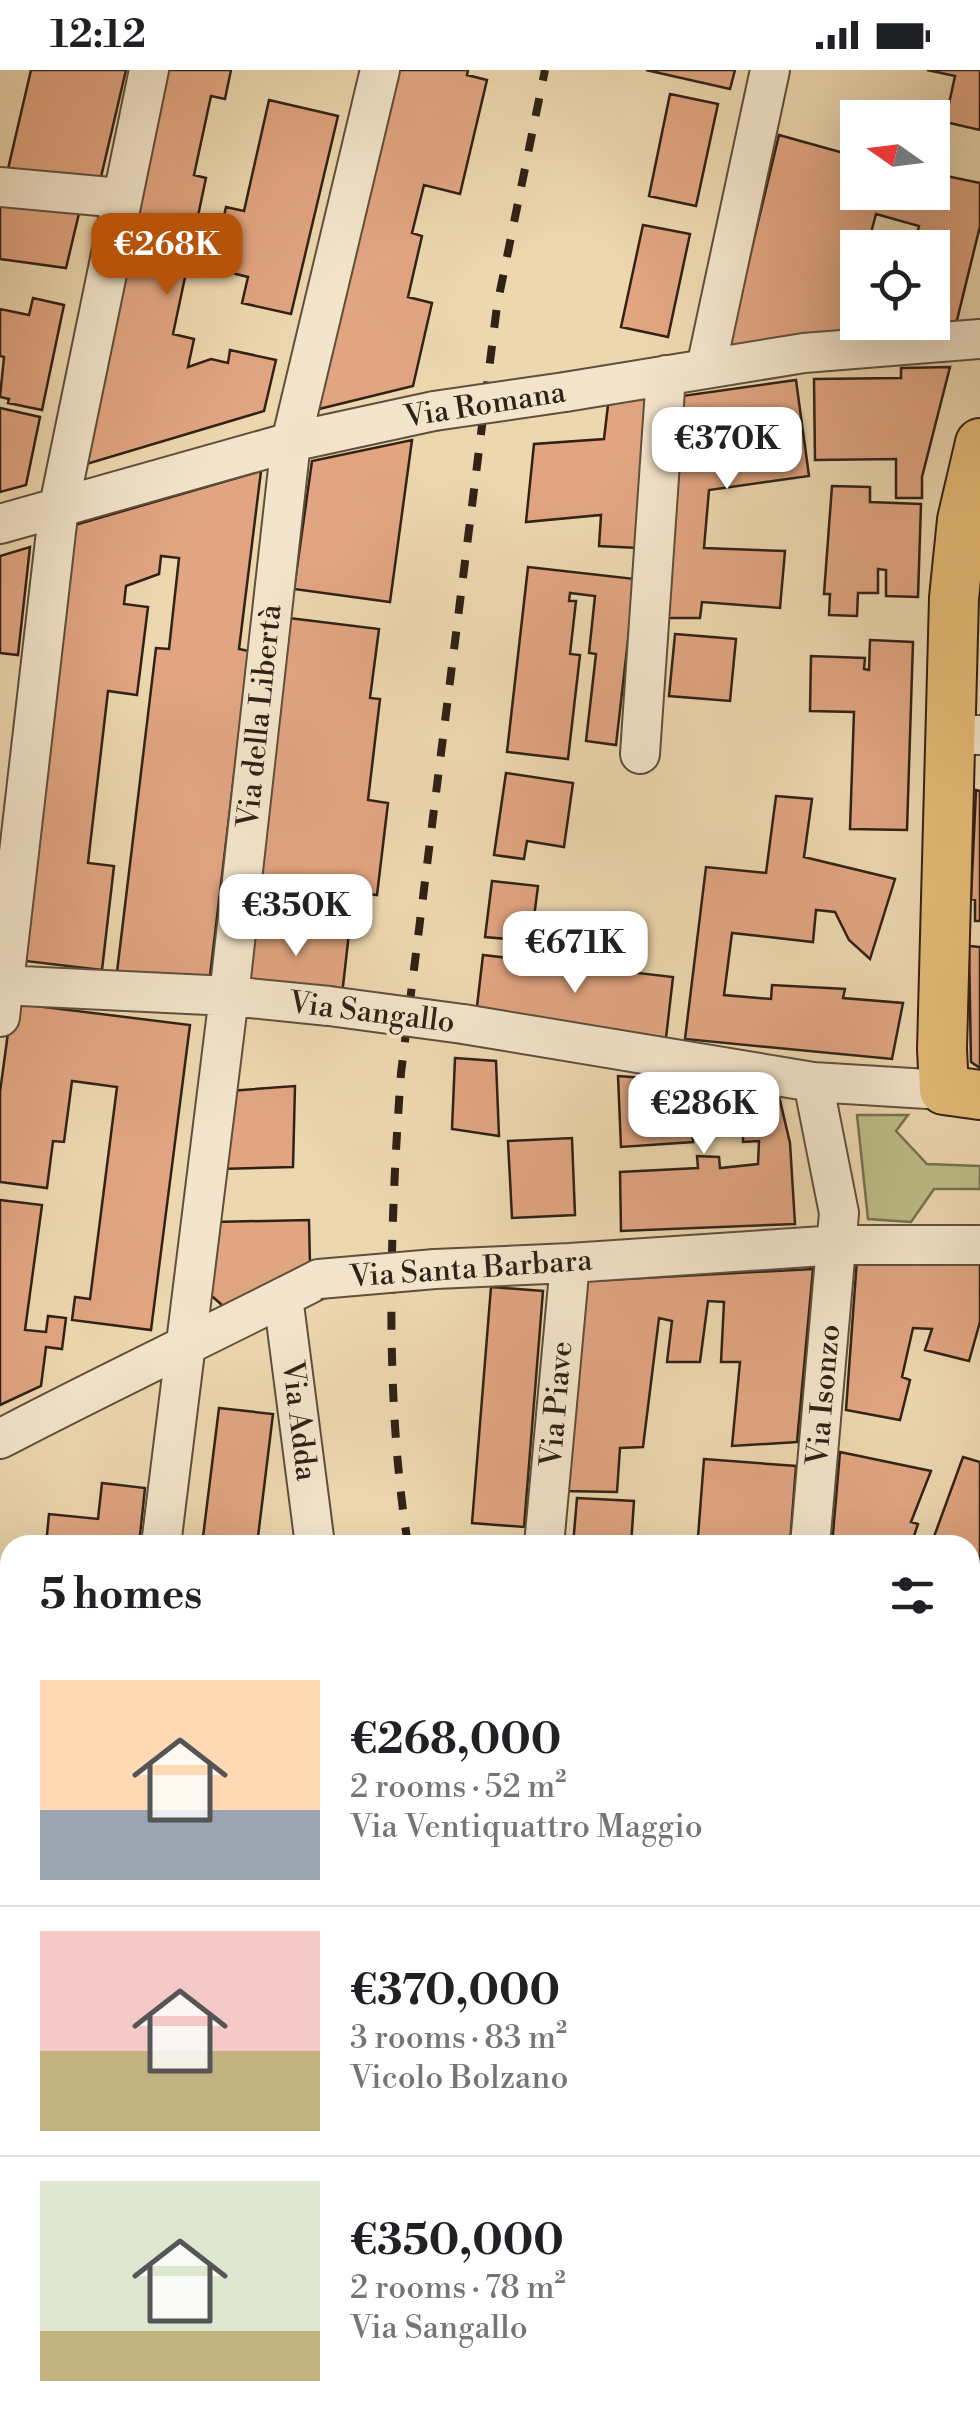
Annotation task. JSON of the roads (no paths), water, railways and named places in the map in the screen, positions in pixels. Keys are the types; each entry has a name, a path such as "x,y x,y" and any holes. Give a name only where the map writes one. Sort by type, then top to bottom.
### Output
{"main road":[{"path":"962,1093 942,1050 965,735 966,639 960,532 980,443"}],"street":[{"path":"1,996 59,506 149,70"},
{"name":"Via della Libertà","path":"162,1535 229,996 291,442 380,70"},
{"path":"706,368 770,70"},
{"path":"0,187 122,198"},
{"name":"Via Romana","path":"0,524 291,442 434,411 830,350 980,339"},
{"path":"640,754 666,375"},
{"name":"Via Sangallo","path":"1,996 229,996 329,1006 463,1024 812,1082 962,1093"},
{"name":"Via Isonzo","path":"811,1535 839,1213 812,1082"},
{"name":"Via Santa Barbara","path":"0,1439 319,1279 838,1245 980,1245"},
{"name":"Via Piave","path":"545,1535 570,1264"},
{"name":"Via Adda","path":"283,1297 314,1535"}],"railway":[{"path":"407,1535 395,1429 391,1310 401,1073 497,306 545,70"}]}
